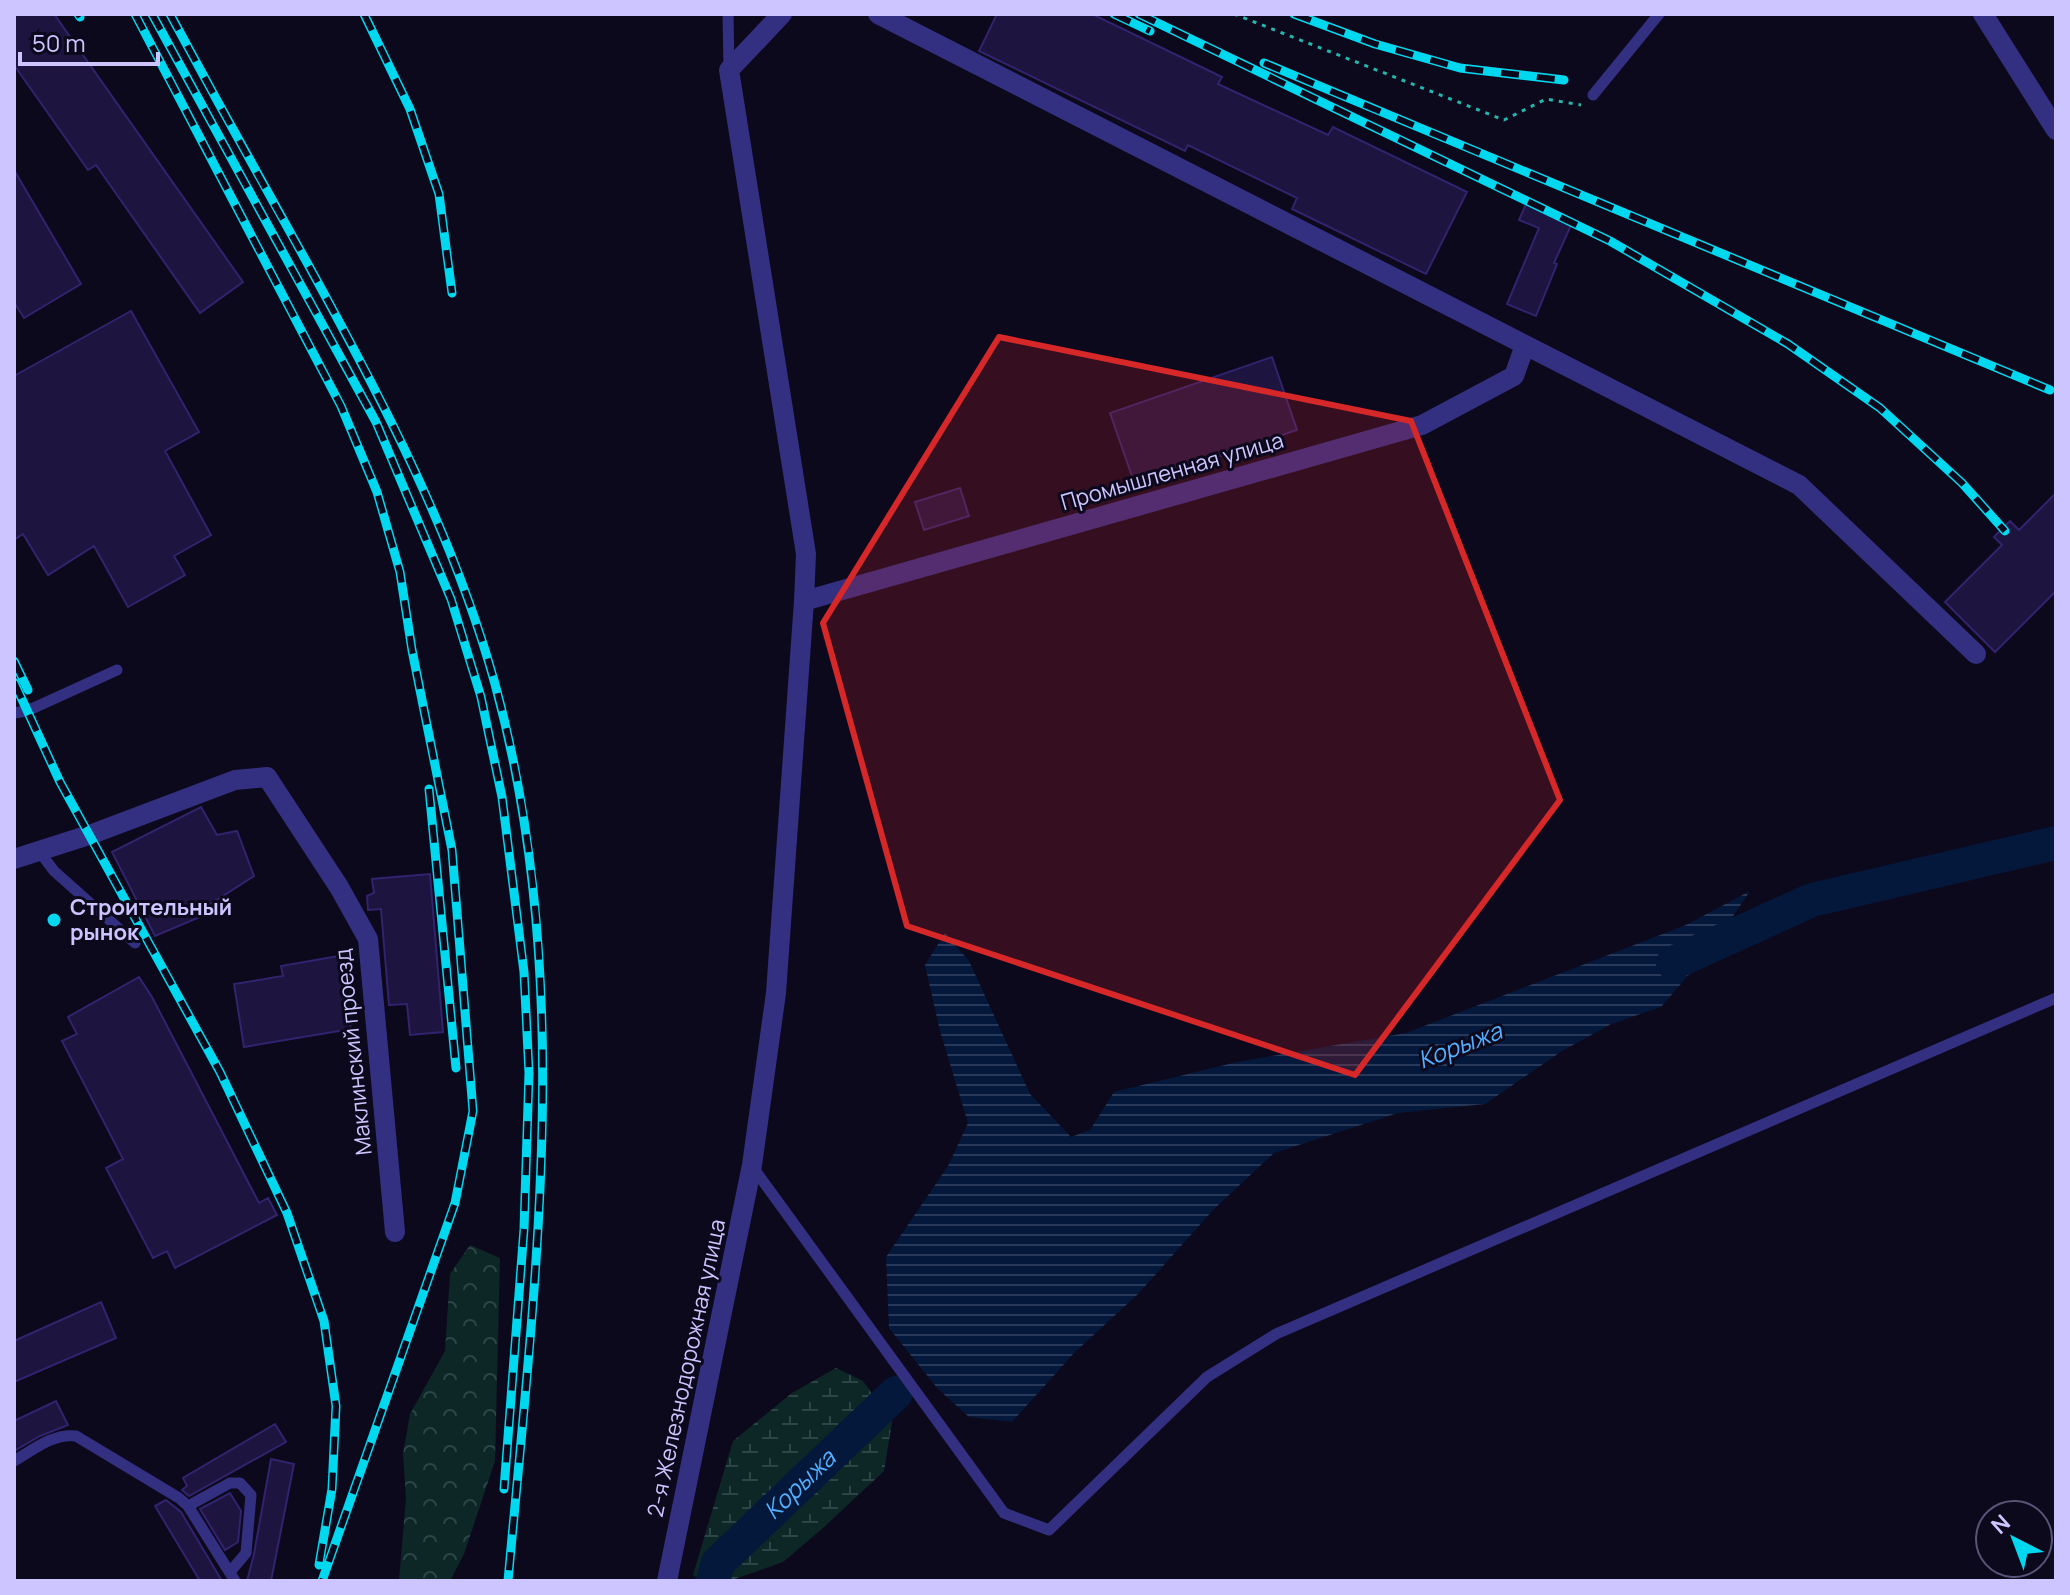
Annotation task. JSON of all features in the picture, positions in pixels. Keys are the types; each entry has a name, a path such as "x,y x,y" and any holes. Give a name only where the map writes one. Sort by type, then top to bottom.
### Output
{"street":[{"path":"729,70 782,14"},
{"path":"878,14 1799,485 1976,654"},
{"path":"1983,14 2056,130"},
{"name":"2-я Железнодорожная улица","path":"667,1581 752,1165 776,993 806,554 729,70"},
{"name":"Промышленная улица","path":"804,601 1422,425 1514,376 1525,345"},
{"name":"Маклинский проезд","path":"14,859 92,834 235,780 267,777 339,887 368,939 395,1232"}],"lane":[{"path":"728,14 729,70"},
{"path":"1590,101 1659,14"},
{"path":"14,713 27,711 117,670"},
{"path":"39,851 54,871 135,943"},
{"path":"752,1165 1004,1513 1049,1530 1207,1377 1276,1334 2056,998"},
{"path":"14,1461 54,1438 76,1436 172,1492 188,1506 232,1577 246,1553 251,1495 240,1483 230,1483 188,1506"}],"path":[{"path":"1234,14 1504,120 1546,99 1590,101"}],"highlighted area":[{"path":"999,337 1411,421 1560,800 1355,1075 907,926 823,623"}],"green space":[{"path":"470,1245 500,1258 495,1461 464,1554 450,1581 399,1581 406,1498 403,1454 410,1414 445,1351 450,1274"},
{"path":"836,1368 863,1381 892,1422 884,1471 783,1562 729,1581 702,1581 693,1575 733,1441 792,1393"}],"water":[{"path":"1750,891 1710,950 1661,1007 1611,1024 1562,1051 1485,1104 1398,1113 1274,1153 1214,1209 1138,1294 1074,1353 1012,1422 969,1417 938,1389 889,1328 886,1257 948,1166 968,1123 940,1031 925,965 945,933 969,961 1030,1094 1071,1137 1090,1130 1114,1092 1237,1062 1406,1033 1686,925"}],"building":[{"path":"14,14 54,14 243,282 200,313 96,165 88,170 14,65"},
{"path":"997,14 1092,14 1222,77 1218,84 1328,135 1333,127 1467,192 1426,274 1292,209 1297,198 1188,145 1185,151 979,51"},
{"path":"14,170 81,284 24,318 14,302"},
{"path":"1526,204 1572,223 1536,316 1507,304 1539,228 1519,220"},
{"path":"131,311 199,432 165,451 211,535 174,556 185,575 128,607 94,546 48,575 23,534 14,540 14,376"},
{"path":"1272,357 1297,430 1135,485 1110,413"},
{"path":"960,488 969,516 924,530 915,502"},
{"path":"2056,493 2056,591 1995,652 1945,602 2002,545 1994,537 2010,521 2019,530"},
{"path":"201,807 217,835 237,831 254,876 198,912 200,917 155,936 112,852"},
{"path":"430,874 443,1032 410,1035 407,1004 389,1005 381,909 368,910 367,896 374,893 372,879"},
{"path":"339,956 351,1029 244,1047 234,984 283,976 281,966"},
{"path":"139,977 259,1203 268,1198 277,1215 175,1268 167,1251 153,1258 106,1168 123,1159 62,1041 77,1034 68,1017"},
{"path":"101,1302 116,1338 14,1382 14,1341"},
{"path":"56,1401 68,1425 14,1451 14,1421"},
{"path":"275,1424 286,1442 189,1496 182,1490 187,1486 183,1478"},
{"path":"271,1459 294,1464 271,1581 247,1581 254,1554"},
{"path":"230,1493 241,1511 238,1542 225,1550 200,1509"},
{"path":"166,1500 181,1512 222,1581 200,1581 155,1506"}],"waterway":[{"name":"Корыжа","path":"1673,963 1812,900 2056,843"},
{"name":"Корыжа","path":"713,1581 718,1563 896,1393"}],"railway":[{"path":"135,14 341,406 377,492 400,572 412,650 452,850 473,1111 455,1203 322,1581"},
{"path":"152,14 376,422 451,599 481,697 502,797 524,972 529,1073 524,1229 504,1489"},
{"path":"170,14 337,318 390,419 438,522 495,684 520,795 535,907 542,1019 542,1131 529,1356 508,1581"},
{"path":"364,14 410,109 439,194 452,293"},
{"path":"1114,14 1150,31"},
{"path":"1139,14 1610,241 1788,344 1880,408 1962,483 2005,531"},
{"path":"1294,14 1375,44 1460,68 1564,80"},
{"path":"1264,63 2050,390"},
{"path":"14,661 28,690"},
{"path":"14,682 60,782 220,1072 287,1213 324,1321 336,1406 332,1489 319,1565"},
{"path":"429,789 456,1068"}],"place":[{"name":"Строительный рынок","path":"54,920"}]}
